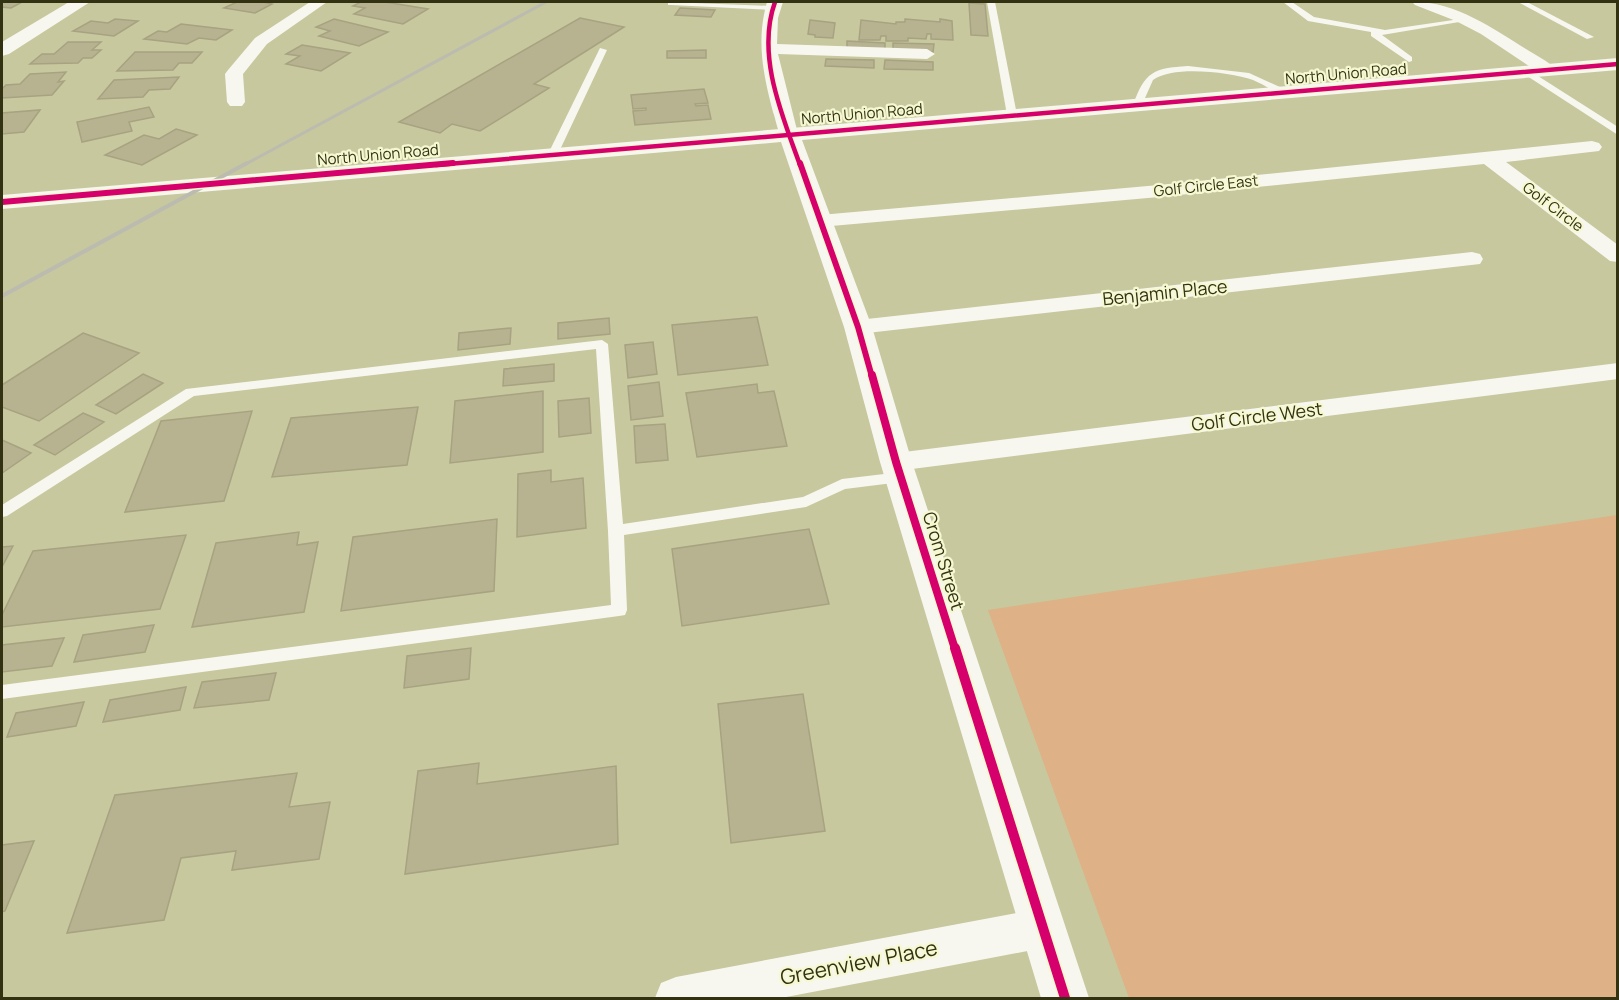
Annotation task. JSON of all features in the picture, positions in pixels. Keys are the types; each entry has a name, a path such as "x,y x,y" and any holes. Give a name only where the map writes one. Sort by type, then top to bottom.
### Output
{"street":[{"path":"2,50 81,2"},
{"path":"236,102 234,74 261,41 319,2"},
{"path":"1420,2 1467,20 1537,71"},
{"path":"774,4 769,19 768,49 770,66 789,134"},
{"path":"768,49 927,54"},
{"name":"North Union Road","path":"2,202 1617,64"},
{"name":"Crom Street","path":"789,134 858,327 898,470 1065,999"},
{"name":"Golf Circle East","path":"820,221 1159,191 1592,147"},
{"name":"Golf Circle","path":"1489,158 1617,256"},
{"name":"Benjamin Place","path":"858,327 1472,259"},
{"name":"Golf Circle West","path":"898,470 1617,371"},
{"name":"Greenview Place","path":"676,999 1043,928"}],"lane":[{"path":"991,2 1012,115"},
{"path":"1287,2 1311,19 1388,32"},
{"path":"1522,2 1590,37"},
{"path":"671,3 774,4"},
{"path":"1409,59 1374,34 1467,20"},
{"path":"553,154 603,50"},
{"path":"1138,105 1146,83 1155,75 1182,69 1220,71 1256,78 1286,92"},
{"path":"1537,71 1617,132"},
{"path":"2,512 191,392 602,344 616,531 619,610 2,692"},
{"path":"616,531 806,502 842,484 898,470"}],"shaded area":[{"path":"1617,515 1617,998 1129,998 988,610"}],"building":[{"path":"2,2 22,2 11,8 2,7"},
{"path":"237,2 272,4 255,13 224,8"},
{"path":"361,2 385,2 428,9 403,24 354,14 365,8 353,6"},
{"path":"969,3 985,4 988,36 971,35"},
{"path":"680,8 715,10 711,17 675,15"},
{"path":"580,18 624,27 534,84 549,88 480,131 452,124 440,133 399,122"},
{"path":"115,19 138,21 114,36 73,31 91,21 108,23"},
{"path":"334,19 388,32 359,46 319,36 330,31 316,27"},
{"path":"905,19 952,21 953,40 931,39 931,34 927,34 926,39 908,38 908,41 886,41 886,36 881,36 880,40 859,40 861,20 896,24 896,22 905,22"},
{"path":"810,20 835,23 833,38 815,37 815,35 808,34"},
{"path":"181,24 232,30 216,40 199,38 187,44 144,39 158,31 167,32"},
{"path":"847,41 885,43 885,50 847,49"},
{"path":"68,42 101,42 92,50 101,50 92,58 83,58 78,63 30,64 42,54 54,54"},
{"path":"893,43 934,44 933,52 893,50"},
{"path":"302,45 350,53 321,71 286,64 300,56 286,54"},
{"path":"706,50 706,58 667,58 667,51"},
{"path":"135,52 202,52 192,63 179,63 173,70 117,71"},
{"path":"826,59 874,60 874,68 825,66"},
{"path":"885,60 933,62 933,70 884,69"},
{"path":"66,72 58,82 64,81 52,95 2,98 2,89 6,85 20,84 30,74"},
{"path":"179,77 170,89 149,90 143,97 98,99 114,80"},
{"path":"704,89 708,103 695,104 696,106 708,105 711,119 635,125 633,111 646,110 646,108 633,109 631,95"},
{"path":"149,107 154,117 129,122 132,131 82,142 77,122"},
{"path":"40,110 24,132 2,134 2,113"},
{"path":"176,129 197,135 142,165 105,155 144,135 159,139"},
{"path":"757,317 768,365 678,375 672,325"},
{"path":"609,318 610,334 558,339 558,323"},
{"path":"511,328 510,344 458,350 459,333"},
{"path":"83,333 139,353 39,421 2,407 2,385"},
{"path":"653,342 657,374 628,378 625,345"},
{"path":"554,364 554,381 503,386 504,369"},
{"path":"143,374 163,383 116,414 96,405"},
{"path":"659,382 663,416 631,420 628,386"},
{"path":"757,384 758,393 774,391 787,446 697,457 686,393"},
{"path":"543,391 543,452 450,463 455,401"},
{"path":"589,398 591,433 559,437 558,401"},
{"path":"418,407 407,465 272,477 291,418"},
{"path":"252,411 224,501 125,512 161,421"},
{"path":"83,413 104,422 55,455 34,445"},
{"path":"665,424 668,460 636,463 634,426"},
{"path":"2,440 31,453 2,473"},
{"path":"551,470 551,482 583,478 586,528 517,537 518,474"},
{"path":"497,519 494,591 341,611 353,537"},
{"path":"809,529 829,604 682,626 672,549"},
{"path":"299,532 297,545 318,542 304,612 192,627 216,543"},
{"path":"186,535 160,609 2,627 2,615 33,551"},
{"path":"13,546 2,567 2,547"},
{"path":"154,625 145,652 74,662 83,635"},
{"path":"64,638 52,666 2,672 2,645"},
{"path":"471,648 469,679 404,688 407,656"},
{"path":"276,673 269,700 194,708 202,682"},
{"path":"186,687 180,710 103,722 110,700"},
{"path":"803,694 825,831 731,843 718,704"},
{"path":"84,702 76,726 7,737 16,713"},
{"path":"479,763 477,784 616,766 618,844 405,874 418,771"},
{"path":"297,773 289,807 330,802 319,859 232,870 236,851 181,858 164,920 67,933 115,795"},
{"path":"34,841 5,911 2,912 2,845"}],"railway":[{"path":"244,165 546,2"},
{"path":"2,296 247,163"}],"cycle path":[{"path":"775,2 769,19 768,49 770,66 789,134 858,327 896,462 1065,998"},
{"path":"2,202 1618,64"}]}
